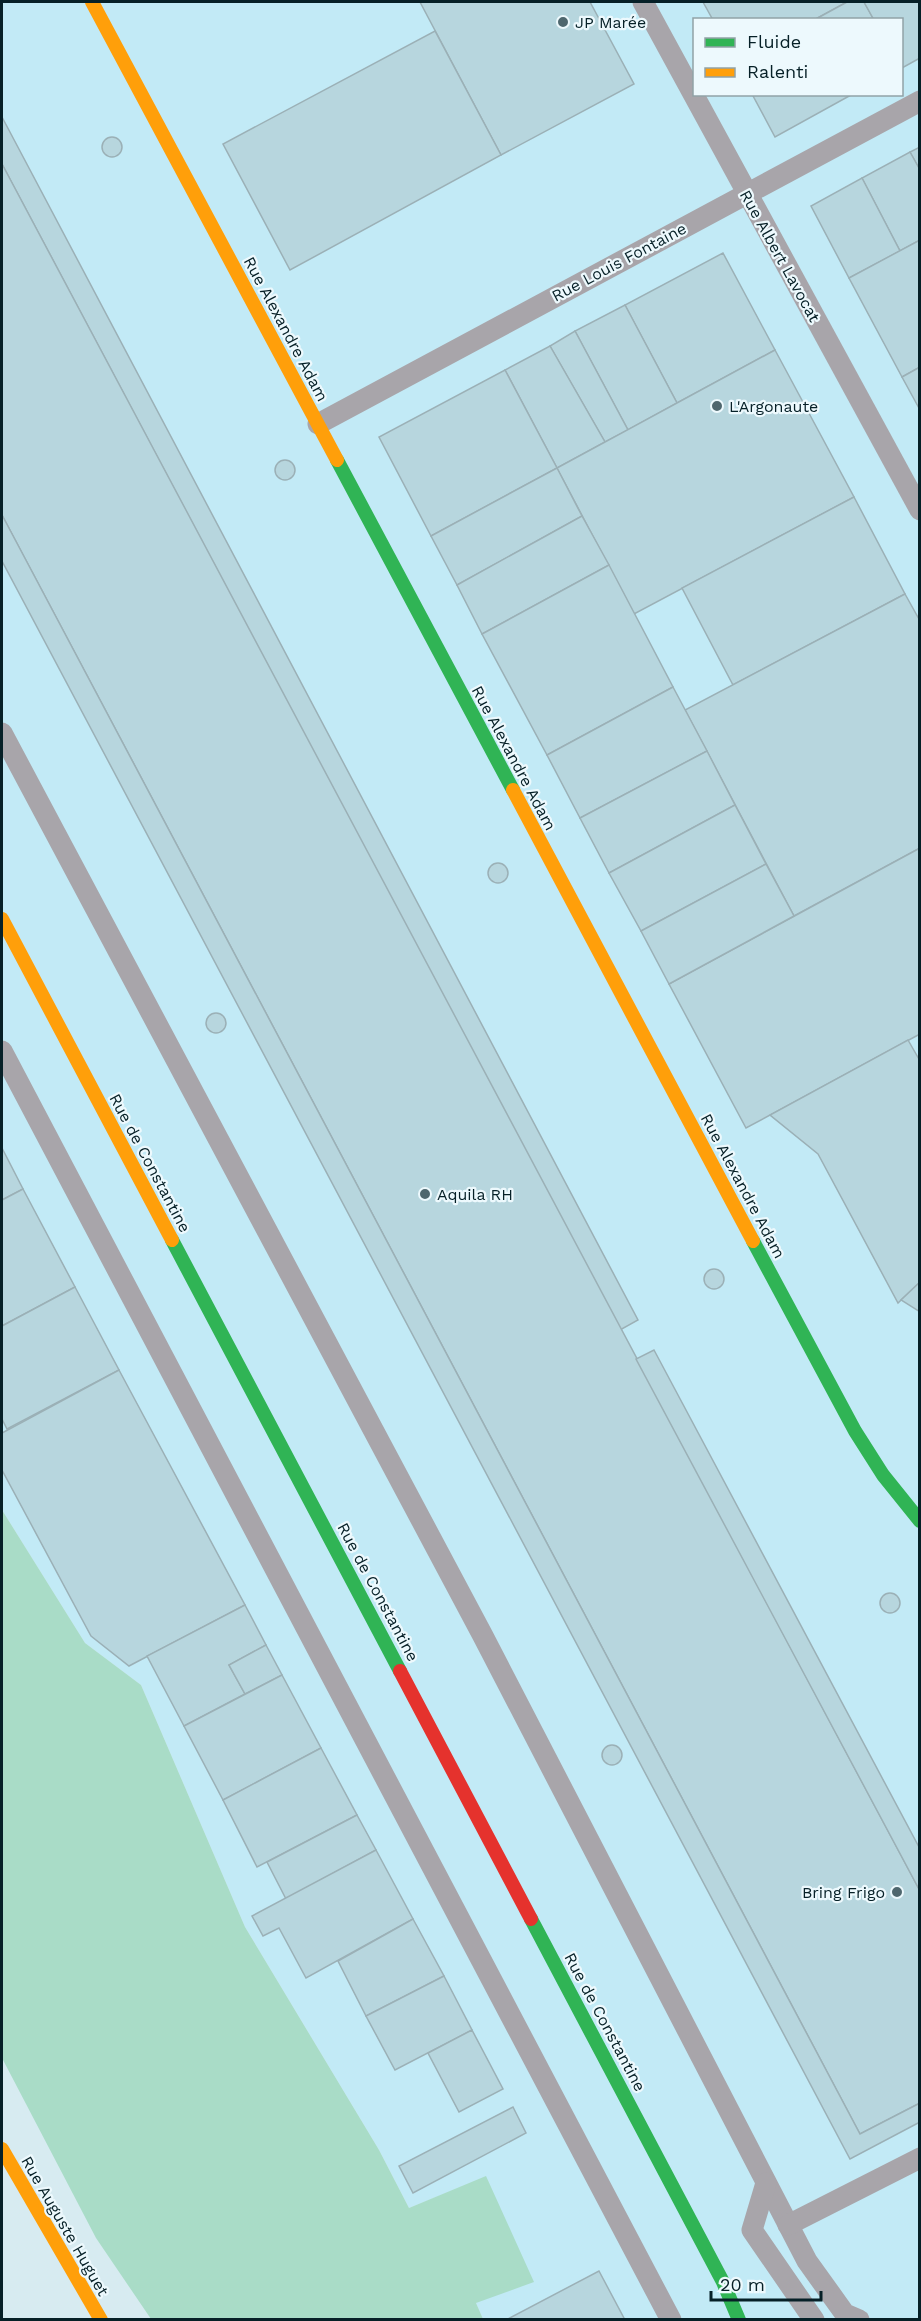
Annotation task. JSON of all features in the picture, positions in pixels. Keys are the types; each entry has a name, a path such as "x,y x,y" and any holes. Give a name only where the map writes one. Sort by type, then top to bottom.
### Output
{"main road":[{"name":"Rue Alexandre Adam","path":"93,2 855,1431 883,1475 920,1521"},
{"name":"Rue de Constantine","path":"2,919 723,2282 739,2319"},
{"name":"Rue Auguste Huguet","path":"2,2149 101,2319"},
{"name":"Rue de Constantine","path":"723,2282 749,2319"}],"lane":[{"name":"Rue Albert Lavocat","path":"643,2 693,95"},
{"name":"Rue Albert Lavocat","path":"693,96 920,510"},
{"name":"Rue Louis Fontaine","path":"318,424 920,101"},
{"path":"2,733 483,1636 807,2261 845,2314 859,2319"},
{"path":"2,1051 671,2319"},
{"path":"788,2225 920,2158"},
{"path":"766,2183 752,2230 814,2319"}],"shaded area":[{"path":"2,2 919,2 919,2319 483,2319 476,2303 486,2177 409,2208 379,2150 245,1927 141,1685 85,1643 2,1510"}],"green space":[{"path":"2,1510 85,1643 141,1685 245,1927 379,2150 409,2208 486,2176 534,2282 476,2303 483,2319 151,2319 96,2238 2,2058"}],"building":[{"path":"420,2 590,2 634,84 501,155"},
{"path":"703,2 847,2 818,18 712,18"},
{"path":"847,2 864,2 873,18 818,18"},
{"path":"864,2 920,2 920,58 903,67 903,18 873,18"},
{"path":"435,31 501,155 290,270 223,144"},
{"path":"753,96 849,96 775,137"},
{"path":"2,117 638,1320 620,1330 2,164"},
{"path":"112,137 119,140 122,147 119,154 112,157 105,154 102,147 105,140"},
{"path":"920,147 920,170 910,152"},
{"path":"910,152 920,170 920,240 900,251 862,178"},
{"path":"2,164 920,1891 920,2103 860,2134 2,515"},
{"path":"862,178 900,251 849,278 811,206"},
{"path":"920,240 920,367 902,377 849,278"},
{"path":"723,253 775,350 677,403 625,305"},
{"path":"625,305 677,403 628,430 575,331"},
{"path":"575,331 628,430 605,442 550,346"},
{"path":"550,346 605,442 557,468 505,370"},
{"path":"775,350 854,497 634,614 557,468"},
{"path":"920,367 920,410 902,377"},
{"path":"505,370 557,468 431,536 379,437"},
{"path":"285,460 292,463 295,470 292,477 285,480 278,477 275,470 278,463"},
{"path":"557,468 582,516 457,585 431,536"},
{"path":"854,497 905,594 733,685 682,588"},
{"path":"2,515 860,2134 920,2103 920,2122 850,2159 2,561"},
{"path":"582,516 609,565 482,634 457,585"},
{"path":"609,565 673,687 547,755 482,634"},
{"path":"905,594 920,621 920,848 794,916 685,710"},
{"path":"673,687 707,751 580,818 547,755"},
{"path":"707,751 735,805 609,873 580,818"},
{"path":"735,805 766,864 641,931 609,873"},
{"path":"920,848 920,1034 746,1128 669,984"},
{"path":"494,863 502,863 508,869 508,877 502,883 494,883 488,877 488,869"},
{"path":"766,864 794,916 669,984 641,931"},
{"path":"212,1013 220,1013 226,1019 226,1027 220,1033 212,1033 206,1027 206,1019"},
{"path":"908,1040 920,1061 920,1282 898,1303 818,1154 770,1115"},
{"path":"2,1148 23,1189 2,1200"},
{"path":"23,1189 75,1287 2,1326 2,1200"},
{"path":"710,1269 718,1269 724,1275 724,1283 718,1289 710,1289 704,1283 704,1275"},
{"path":"920,1282 920,1312 901,1300"},
{"path":"75,1287 119,1370 7,1429 2,1419 2,1326"},
{"path":"654,1350 920,1849 920,1891 636,1359"},
{"path":"119,1370 245,1605 129,1666 91,1636 2,1470 2,1433"},
{"path":"890,1593 897,1596 900,1603 897,1610 890,1613 883,1610 880,1603 883,1596"},
{"path":"245,1605 266,1645 229,1665 245,1694 184,1726 147,1656"},
{"path":"266,1645 282,1675 245,1694 229,1665"},
{"path":"282,1675 321,1748 223,1800 184,1726"},
{"path":"612,1745 619,1748 622,1755 619,1762 612,1765 605,1762 602,1755 605,1748"},
{"path":"321,1748 357,1815 257,1867 223,1800"},
{"path":"357,1815 376,1850 286,1899 267,1862"},
{"path":"376,1850 413,1919 306,1978 279,1928 263,1936 252,1916"},
{"path":"413,1919 444,1976 366,2016 338,1961"},
{"path":"444,1976 472,2030 395,2070 366,2016"},
{"path":"472,2030 503,2089 459,2112 428,2053"},
{"path":"513,2107 526,2133 413,2193 399,2166"},
{"path":"599,2271 625,2320 506,2320"}],"traffic: fast":[{"path":"337,460 513,790"},
{"path":"172,1240 400,1671"},
{"path":"753,1241 855,1431 883,1475 920,1521"},
{"path":"531,1919 723,2282 739,2320"}],"traffic: slow":[{"path":"92,2 337,460"},
{"path":"513,790 753,1241"},
{"path":"2,919 172,1240"},
{"path":"2,2149 101,2320"}],"traffic: jam":[{"path":"400,1671 531,1919"}],"place":[{"name":"JP Marée","path":"563,22"},
{"name":"L'Argonaute","path":"717,406"},
{"name":"Aquila RH","path":"425,1194"},
{"name":"Bring Frigo","path":"897,1892"}]}
